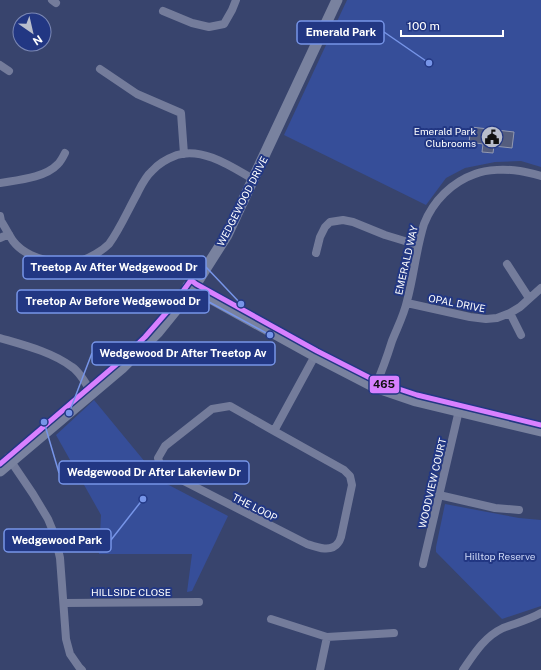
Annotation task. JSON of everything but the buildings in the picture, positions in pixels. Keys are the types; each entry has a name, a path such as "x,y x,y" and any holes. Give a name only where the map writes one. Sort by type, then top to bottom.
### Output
{"street":[{"path":"163,11 192,23 209,27 224,24 236,0"},
{"name":"WEDGEWOOD DRIVE","path":"0,471 7,461 90,391 122,368 158,332 192,285 226,235 330,0"},
{"name":"WEDGEWOOD DRIVE","path":"251,177 337,0"},
{"path":"0,65 9,71"},
{"path":"100,69 136,94 181,113 184,154"},
{"path":"0,183 40,175 58,164 65,153"},
{"path":"0,216 14,242 34,256 47,260 63,262 80,261 96,254 108,245 115,235 145,179 152,170 177,155 204,154 251,177"},
{"name":"EMERALD WAY","path":"377,384 407,303 418,245 425,223 430,211 441,196 464,178 476,173 504,170 521,171 541,176"},
{"path":"316,253 320,237 325,227 330,222 343,220 418,245"},
{"path":"0,238 9,234"},
{"path":"80,261 82,274"},
{"path":"507,264 529,298"},
{"path":"192,285 316,354 377,384 416,401 541,425"},
{"name":"OPAL DRIVE","path":"407,303 470,317 486,319 497,318 520,307 541,288"},
{"path":"510,313 521,335"},
{"path":"0,338 54,356 73,368 86,383 90,391"},
{"path":"274,431 316,354"},
{"name":"THE LOOP","path":"230,406 274,431 344,470 350,476 352,485 341,537 338,544 331,548 325,549 307,544 170,474 161,468 158,458 165,446 212,409 230,406"},
{"path":"459,409 541,431"},
{"name":"WOODVIEW COURT","path":"423,564 459,409"},
{"path":"7,461 48,519 55,536 60,558 66,639 70,654 82,670"},
{"path":"439,495 495,508 519,510"},
{"name":"HILLSIDE CLOSE","path":"64,602 199,602"},
{"path":"463,670 478,648 489,636 503,628 541,613"},
{"path":"271,619 327,637 394,633"},
{"path":"320,670 327,637"}],"green space":[{"path":"347,0 541,0 541,167 521,161 495,162 465,168 446,178 426,205 284,135"},
{"path":"94,400 150,468 165,483 228,516 192,591 187,592 192,554 99,554 101,515 56,435"},
{"name":"Hilltop Reserve","path":"445,504 519,518 541,520 541,606 502,619 436,552"}],"transit line":[{"name":"465","path":"0,464 118,363 145,337 173,305 191,280 317,351 378,382 417,395 541,425"}],"place":[{"name":"Emerald Park","path":"429,63"},
{"name":"Emerald Park Clubrooms","path":"492,137"},
{"name":"Treetop Av After Wedgewood Dr","path":"241,304"},
{"name":"Treetop Av Before Wedgewood Dr","path":"270,335"},
{"name":"Wedgewood Dr After Treetop Av","path":"69,413"},
{"name":"Wedgewood Dr After Lakeview Dr","path":"44,422"},
{"name":"Wedgewood Park","path":"143,499"}]}
